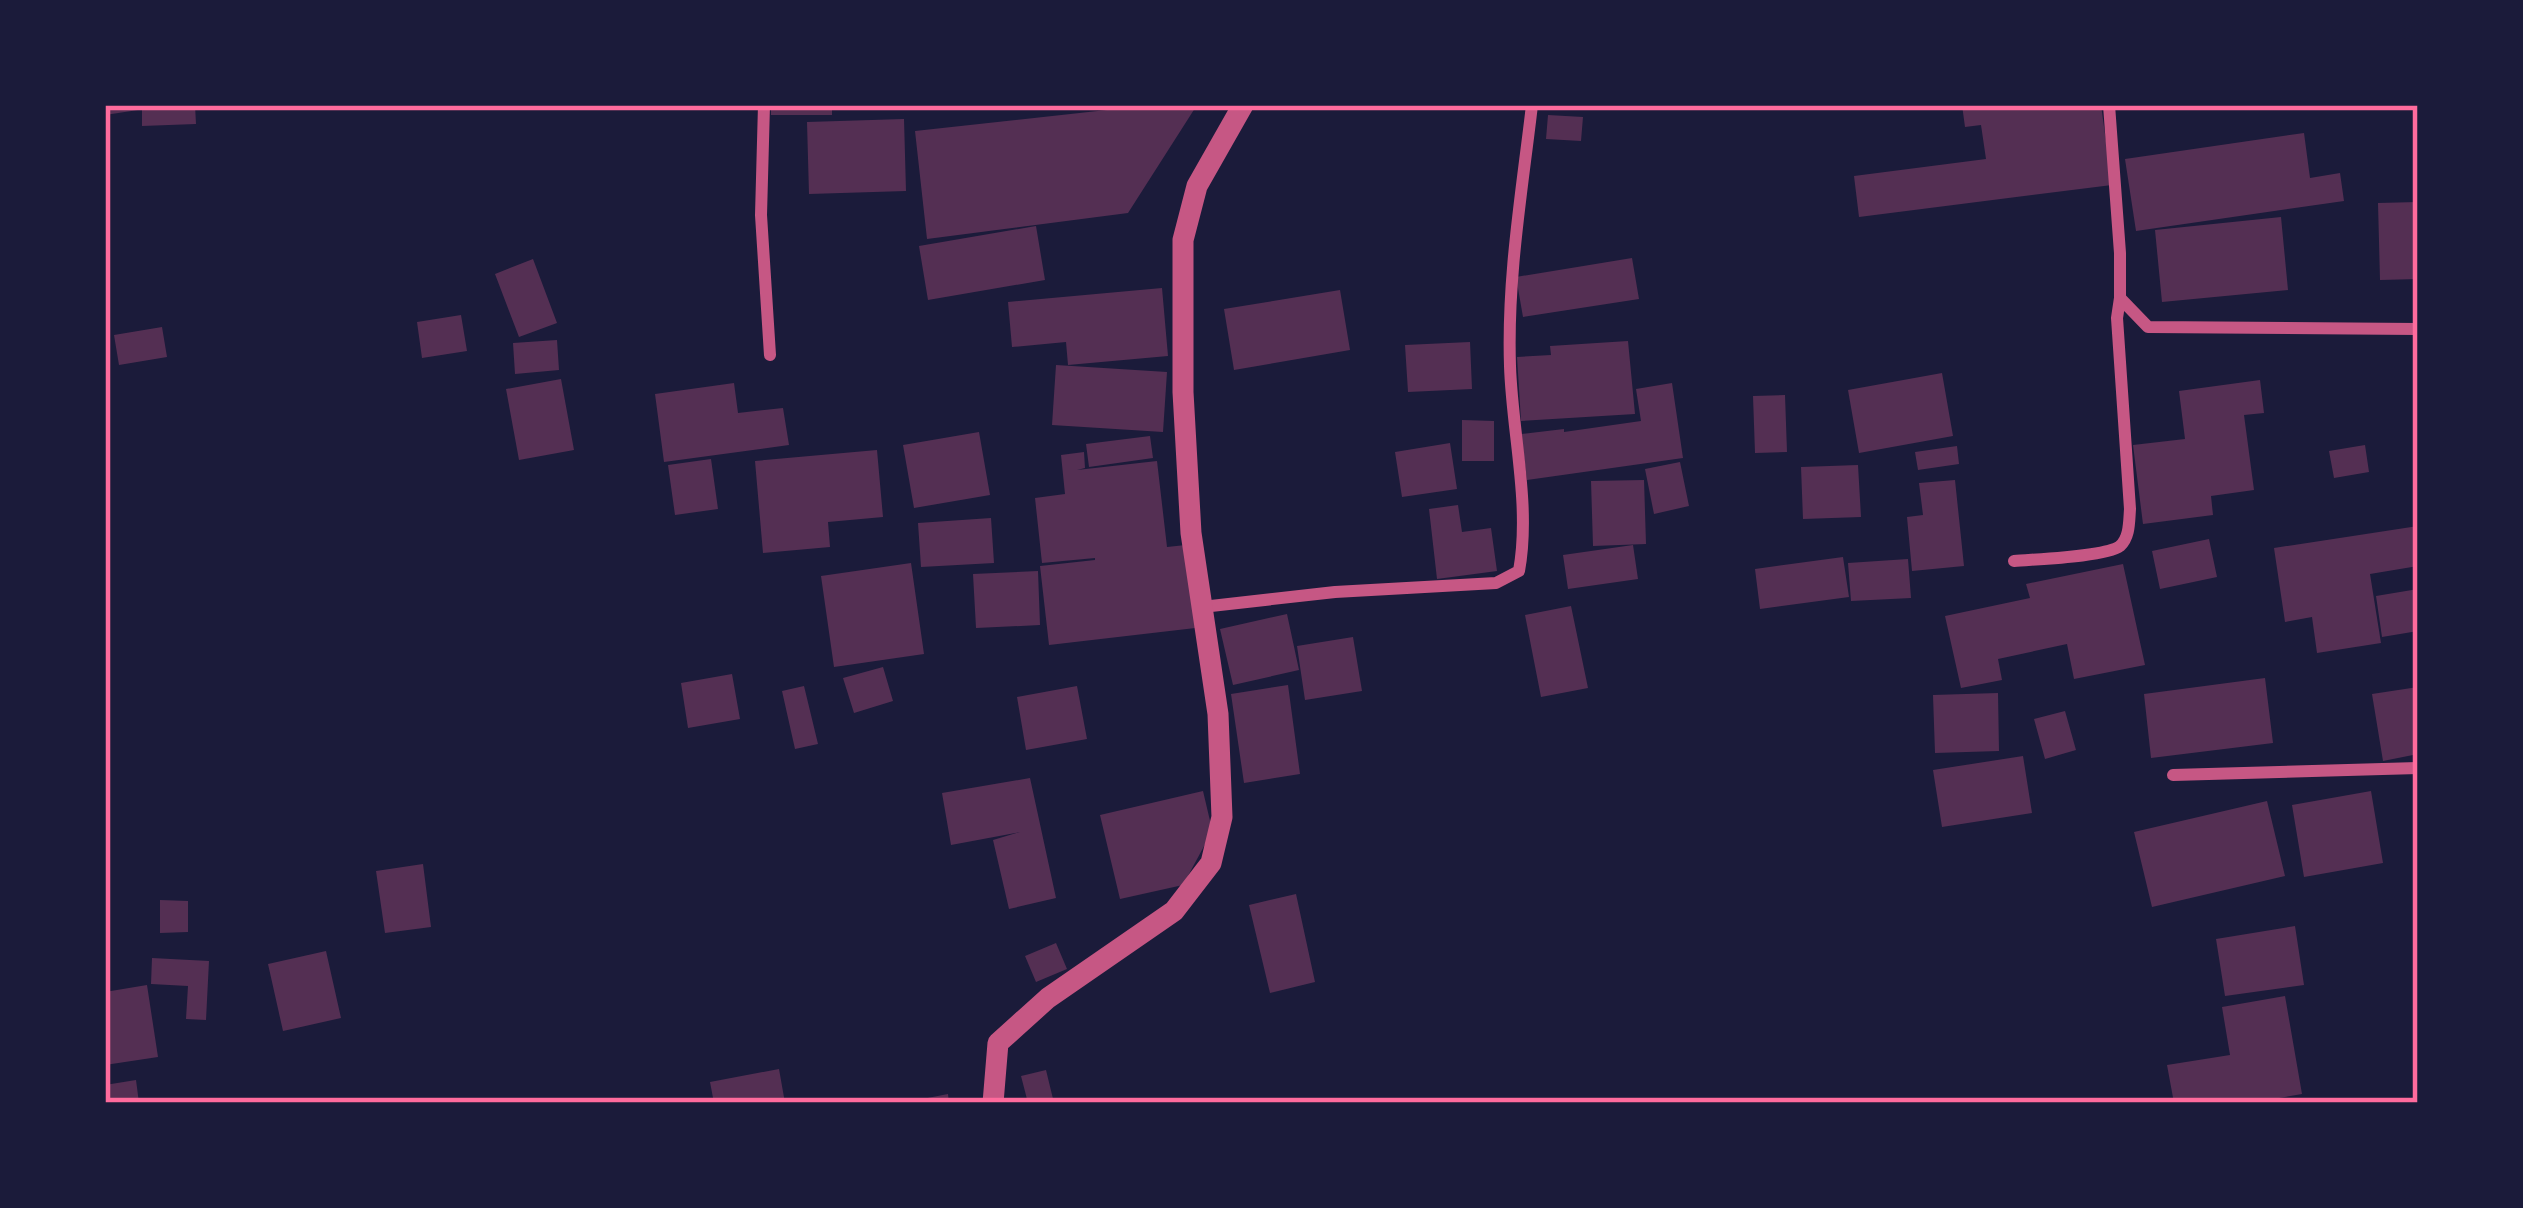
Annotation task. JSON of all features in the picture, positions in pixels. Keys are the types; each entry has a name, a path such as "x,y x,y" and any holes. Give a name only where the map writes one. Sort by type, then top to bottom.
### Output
{"street":[{"path":"764,105 761,215 770,356"},
{"path":"993,1103 998,1043 1048,998 1174,911 1211,863 1222,817 1218,714 1191,533 1183,392 1183,240 1197,186 1243,105"},
{"path":"1202,608 1335,592 1496,583 1520,571 1523,532 1510,367 1510,292 1532,105"},
{"path":"2014,561 2094,554 2117,548 2125,539 2130,509 2109,105"},
{"path":"2120,298 2148,327 2418,329"},
{"path":"2173,775 2418,768"}],"building":[{"path":"105,105 138,105 138,110 105,115"},
{"path":"142,105 195,105 196,124 142,126"},
{"path":"771,105 832,105 832,115 771,115"},
{"path":"1152,105 1197,105 1128,213 927,239 915,131"},
{"path":"1962,105 2101,105 2112,185 1859,217 1854,176 1986,159 1981,125 1965,127"},
{"path":"1548,115 1583,117 1581,141 1546,139"},
{"path":"904,119 906,191 809,194 807,122"},
{"path":"2304,133 2310,178 2340,173 2344,201 2136,231 2125,159"},
{"path":"2418,202 2418,279 2380,280 2378,203"},
{"path":"2281,217 2288,290 2162,302 2155,230"},
{"path":"1036,226 1045,280 928,300 919,246"},
{"path":"1632,258 1639,299 1523,317 1516,277"},
{"path":"533,259 557,323 519,337 495,274"},
{"path":"1162,288 1168,356 1068,365 1066,342 1012,347 1008,302"},
{"path":"1340,290 1350,350 1234,370 1224,309"},
{"path":"461,315 467,351 422,358 417,322"},
{"path":"162,327 167,357 119,365 114,335"},
{"path":"557,340 559,370 515,374 513,343"},
{"path":"1628,341 1635,414 1521,421 1517,357 1551,355 1550,346"},
{"path":"1470,342 1472,389 1408,392 1405,345"},
{"path":"1056,365 1167,372 1163,432 1052,425"},
{"path":"1942,373 1953,436 1859,453 1848,390"},
{"path":"561,379 574,450 519,460 506,389"},
{"path":"2260,380 2264,413 2244,415 2254,490 2211,496 2213,515 2143,524 2133,445 2185,439 2179,391"},
{"path":"734,383 738,413 783,408 789,445 664,462 655,394"},
{"path":"1672,383 1683,458 1527,480 1521,434 1641,421 1636,389"},
{"path":"1785,395 1787,452 1755,453 1753,396"},
{"path":"1462,420 1494,421 1494,461 1462,461"},
{"path":"979,432 990,495 914,508 903,445"},
{"path":"1150,436 1153,458 1089,467 1086,444"},
{"path":"1450,443 1457,489 1402,497 1395,452"},
{"path":"2365,445 2369,472 2334,478 2329,451"},
{"path":"1957,446 1959,464 1918,470 1915,452"},
{"path":"877,450 883,517 828,522 830,547 763,553 755,461"},
{"path":"1084,452 1085,468 1077,470 1157,461 1167,547 1195,544 1204,627 1049,645 1040,566 1095,558 1042,563 1035,498 1065,494 1061,455"},
{"path":"711,459 718,509 675,515 668,465"},
{"path":"1680,462 1689,506 1654,514 1645,469"},
{"path":"1858,465 1861,517 1803,519 1801,467"},
{"path":"1644,480 1646,544 1593,546 1591,481"},
{"path":"1955,480 1964,566 1912,571 1907,517 1923,515 1919,483"},
{"path":"1458,505 1462,532 1491,528 1497,571 1437,579 1429,509"},
{"path":"991,518 994,563 921,567 918,523"},
{"path":"2418,526 2418,566 2370,574 2381,643 2317,653 2312,617 2285,622 2274,548"},
{"path":"2209,539 2217,577 2160,589 2152,551"},
{"path":"1633,545 1638,579 1568,589 1563,555"},
{"path":"1843,557 1849,597 1760,609 1755,569"},
{"path":"1908,559 1911,598 1851,601 1848,563"},
{"path":"911,563 924,654 834,667 821,576"},
{"path":"2123,564 2145,665 2074,679 2067,644 1998,659 2002,680 1961,688 1945,616 2030,598 2026,584"},
{"path":"1038,571 1040,625 976,628 973,574"},
{"path":"2418,589 2418,631 2382,637 2376,596"},
{"path":"1571,606 1588,688 1541,697 1525,615"},
{"path":"1287,614 1299,670 1233,685 1220,629"},
{"path":"1353,637 1362,691 1305,700 1297,646"},
{"path":"883,667 893,701 854,713 843,678"},
{"path":"732,674 740,719 688,728 681,683"},
{"path":"2265,678 2273,743 2151,758 2144,694"},
{"path":"1288,685 1300,774 1244,783 1231,694"},
{"path":"804,686 818,744 795,749 782,691"},
{"path":"1077,686 1087,739 1026,750 1017,697"},
{"path":"2418,687 2418,754 2383,761 2372,694"},
{"path":"1998,693 1999,751 1935,753 1933,695"},
{"path":"2065,711 2076,750 2045,759 2034,719"},
{"path":"2023,756 2032,813 1942,827 1933,770"},
{"path":"1030,778 1056,898 1009,909 993,840 1020,832 951,845 942,793"},
{"path":"1203,791 1209,837 1183,885 1120,899 1100,815"},
{"path":"2371,791 2383,863 2304,877 2292,805"},
{"path":"2267,801 2285,876 2152,907 2134,832"},
{"path":"423,864 431,927 385,933 376,871"},
{"path":"1296,894 1315,982 1270,993 1249,905"},
{"path":"160,900 188,901 188,932 160,933"},
{"path":"2295,926 2304,985 2225,996 2216,939"},
{"path":"1056,943 1067,969 1036,982 1025,956"},
{"path":"326,951 341,1018 283,1031 268,964"},
{"path":"152,958 209,961 206,1020 186,1019 188,986 151,984"},
{"path":"147,985 158,1057 105,1065 105,992"},
{"path":"2285,996 2302,1094 2250,1103 2174,1103 2167,1065 2230,1055 2222,1007"},
{"path":"779,1069 785,1103 714,1103 710,1082"},
{"path":"1046,1070 1054,1103 1028,1103 1021,1076"},
{"path":"136,1080 139,1103 105,1103 105,1085"},
{"path":"948,1094 949,1103 912,1103 912,1101"}]}
